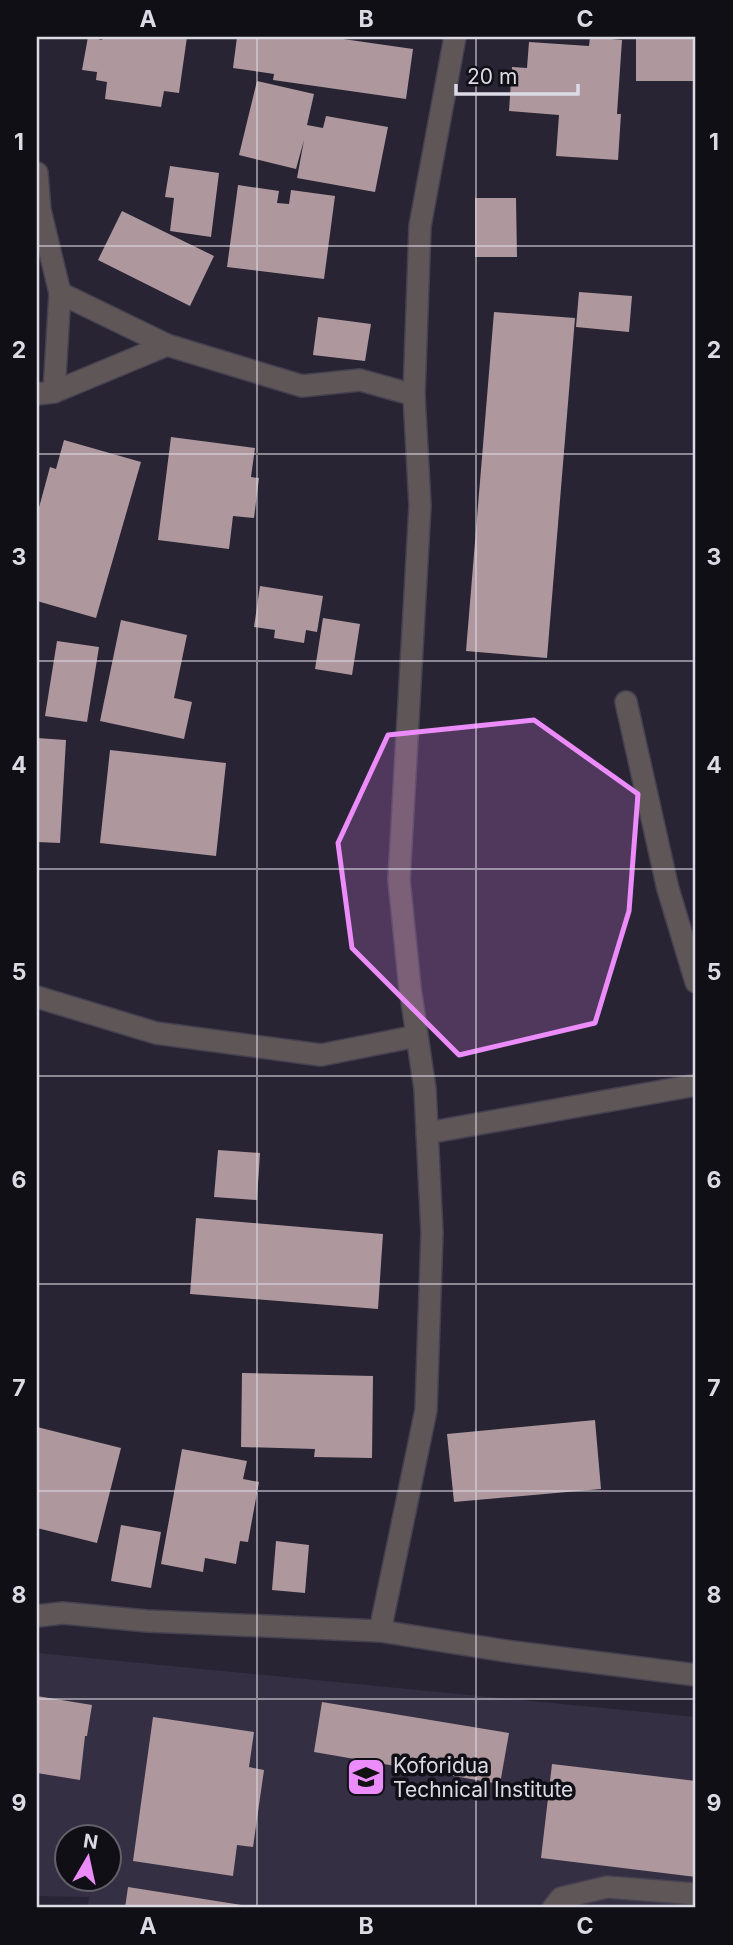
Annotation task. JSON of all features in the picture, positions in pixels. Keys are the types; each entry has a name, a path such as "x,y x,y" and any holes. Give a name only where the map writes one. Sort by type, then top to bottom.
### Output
{"street":[{"path":"380,1631 426,1410 432,1233 425,1089 410,988 399,880 419,506 414,394 420,226 455,37"},
{"path":"37,173 40,210 60,293 45,393"},
{"path":"60,293 167,345 302,386 360,380 414,394"},
{"path":"45,393 167,345"},
{"path":"626,702 668,889 696,982"},
{"path":"37,997 156,1033 321,1055 417,1036"},
{"path":"427,1133 696,1085"},
{"path":"37,1616 63,1613 147,1621 380,1631 513,1652 696,1675"},
{"path":"553,1908 561,1898 607,1887 696,1894"}],"highlighted area":[{"path":"534,720 638,794 629,911 595,1023 459,1055 352,948 338,843 388,735"}],"shaded area":[{"name":"Koforidua Technical Institute","path":"37,1653 696,1717 696,1908 87,1908 89,1897 37,1896"}],"building":[{"path":"88,37 102,40 103,37 187,37 179,93 164,91 161,107 105,99 107,82 96,80 97,72 82,70"},
{"path":"237,37 329,37 413,49 406,99 273,80 274,74 233,68"},
{"path":"590,37 622,40 617,114 621,114 618,160 556,156 559,115 509,111 512,67 527,68 529,42 589,46"},
{"path":"636,37 696,37 696,81 636,81"},
{"path":"257,81 314,94 307,125 323,128 326,116 388,127 375,192 297,178 304,140 296,169 239,155"},
{"path":"170,166 219,173 211,237 170,231 174,198 165,197"},
{"path":"238,185 279,191 277,203 289,204 291,190 335,196 324,279 227,267"},
{"path":"475,198 516,198 517,257 475,257"},
{"path":"122,211 214,256 190,306 98,260"},
{"path":"579,292 632,296 629,332 576,327"},
{"path":"494,312 575,318 547,658 466,651"},
{"path":"318,317 371,324 365,361 313,355"},
{"path":"171,437 255,448 251,477 259,478 254,518 233,516 229,549 158,540"},
{"path":"64,440 141,462 96,618 37,601 37,515 50,467 56,469"},
{"path":"260,586 323,596 317,632 306,630 304,643 274,638 275,630 254,627"},
{"path":"323,618 360,624 352,675 315,669"},
{"path":"121,620 187,635 174,698 192,702 184,739 100,721"},
{"path":"57,641 99,647 87,722 45,716"},
{"path":"37,738 66,740 60,843 37,842"},
{"path":"110,750 226,763 216,856 100,843"},
{"path":"218,1150 260,1153 257,1200 214,1197"},
{"path":"196,1218 383,1234 378,1309 190,1294"},
{"path":"242,1373 373,1376 372,1458 314,1457 315,1449 241,1447"},
{"path":"595,1420 601,1489 454,1502 447,1434"},
{"path":"37,1427 121,1448 97,1543 37,1528"},
{"path":"182,1449 247,1461 243,1479 259,1482 248,1542 240,1541 236,1564 205,1558 203,1572 161,1564"},
{"path":"121,1525 161,1532 151,1588 111,1581"},
{"path":"276,1541 309,1545 305,1593 272,1590"},
{"path":"37,1696 92,1705 80,1780 37,1773"},
{"path":"322,1702 509,1733 500,1784 314,1752"},
{"path":"153,1717 254,1732 249,1767 264,1770 253,1847 237,1845 233,1876 133,1861"},
{"path":"552,1764 696,1781 696,1877 541,1858"},
{"path":"128,1887 254,1907 254,1908 125,1908"}],"place":[{"name":"Koforidua Technical Institute","path":"366,1777"}]}
